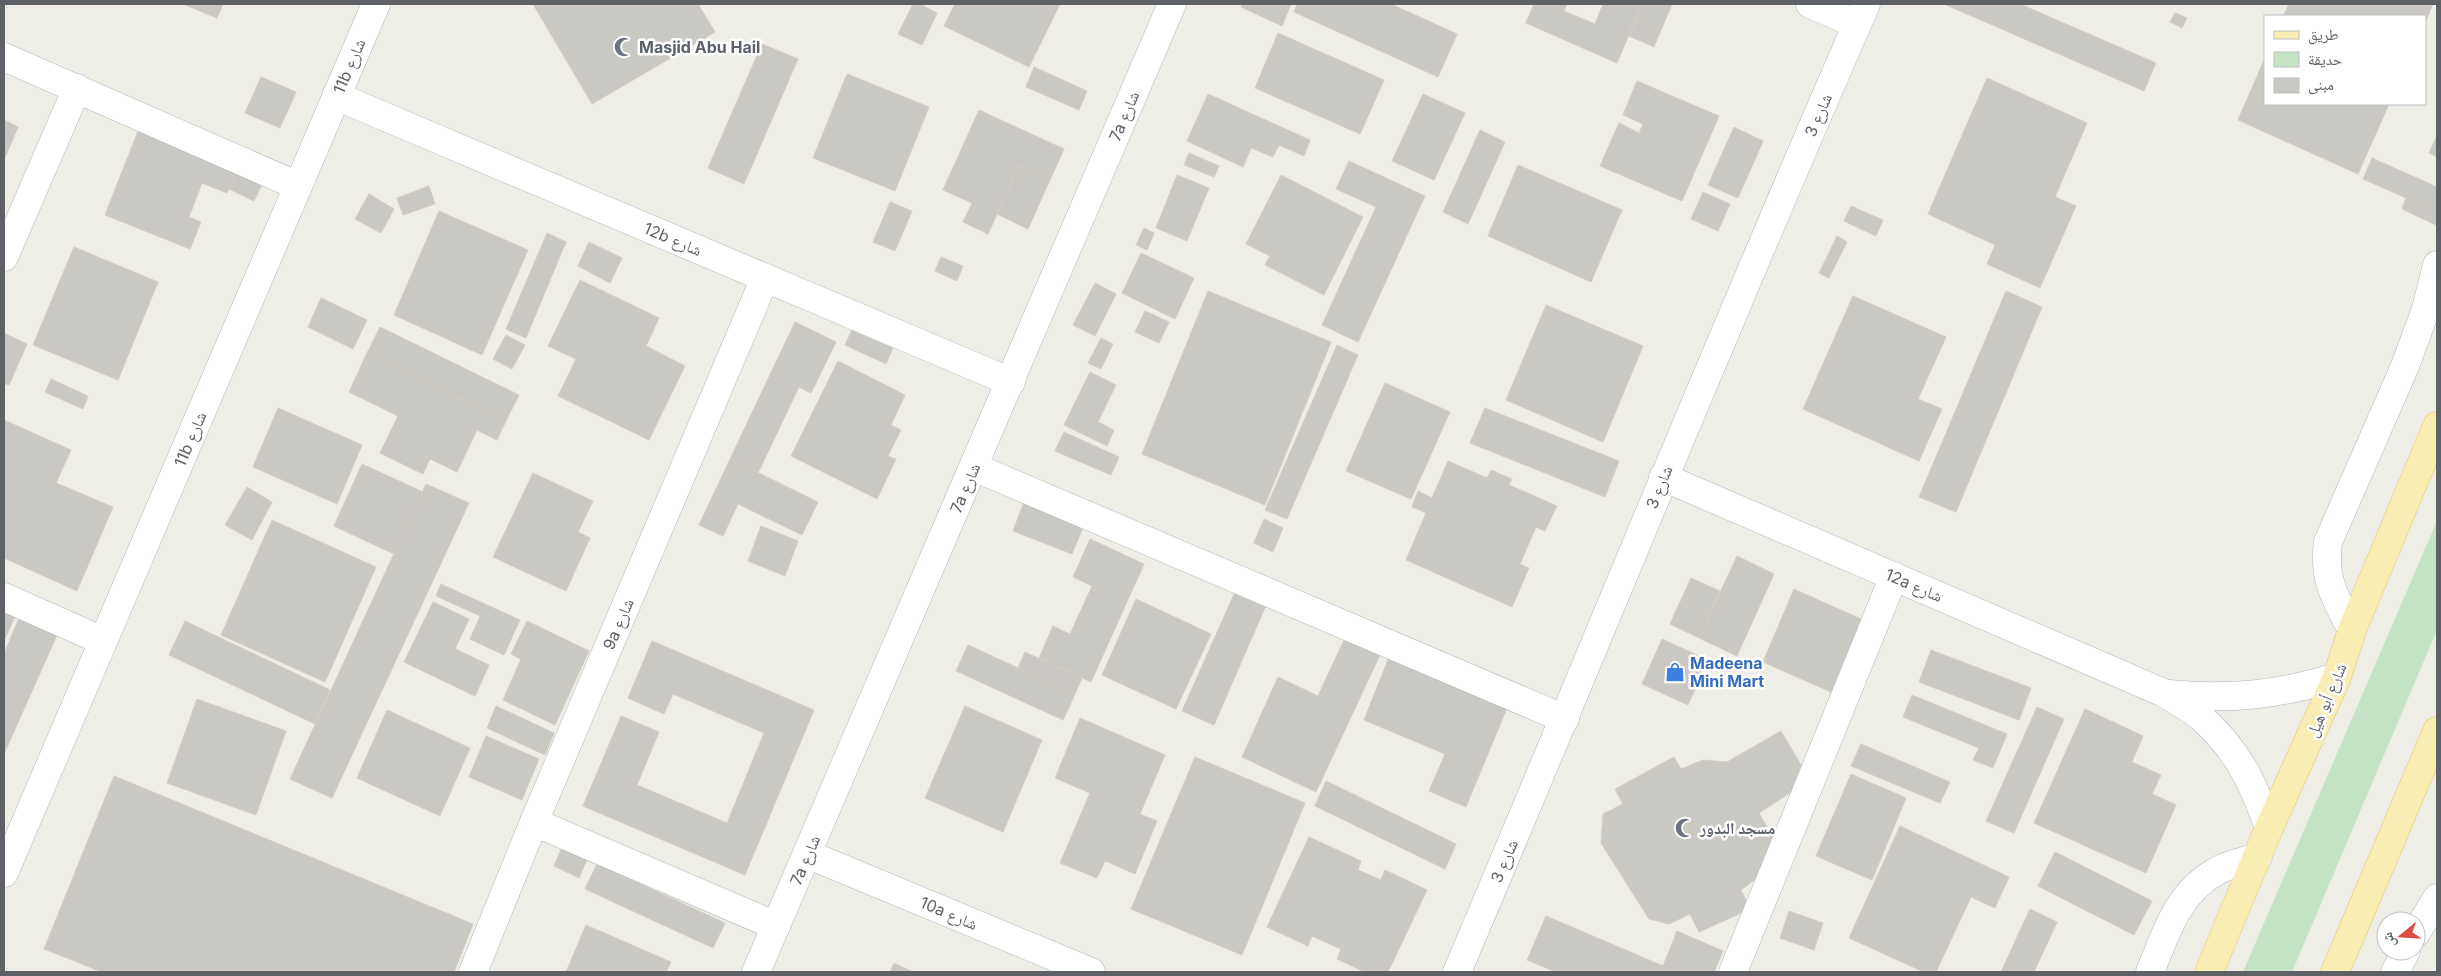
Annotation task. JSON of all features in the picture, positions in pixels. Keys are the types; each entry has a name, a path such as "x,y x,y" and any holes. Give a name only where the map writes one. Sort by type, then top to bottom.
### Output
{"main road":[{"name":"شارع أبو هيل","path":"2209,972 2269,828 2337,677 2352,630 2437,426"},
{"path":"2335,972 2437,730"}],"street":[{"name":"11b شارع","path":"4,873 376,4"},
{"name":"7a شارع","path":"756,972 1172,4"},
{"path":"1810,4 1862,14"},
{"name":"شارع 3","path":"1457,972 1565,719 1663,477 1862,14"},
{"path":"4,57 298,186"},
{"path":"4,257 76,88"},
{"name":"12b شارع","path":"336,96 1010,382"},
{"path":"2352,630 2334,596 2328,578 2326,560 2328,542 2406,366 2426,309 2437,265"},
{"name":"9a شارع","path":"473,972 534,822 765,278"},
{"path":"974,467 1565,719"},
{"name":"12a شارع","path":"1663,477 2164,693 2202,718 2232,749 2255,787 2269,828"},
{"path":"1733,972 1894,576"},
{"path":"4,597 104,641"},
{"name":"12a شارع","path":"2164,693 2208,698 2252,696 2295,690 2337,677"},
{"path":"534,822 776,926"},
{"name":"10a شارع","path":"807,854 1091,972"},
{"path":"2150,972 2172,920 2183,900 2199,882 2219,870 2258,857"},
{"path":"2426,916 2437,898"}],"green space":[{"path":"2437,521 2437,630 2292,972 2243,972"}],"building":[{"path":"183,4 223,4 217,18"},
{"name":"Masjid Abu Hail","path":"533,4 698,4 715,32 592,104"},
{"path":"913,4 920,4 937,13 922,45 898,34"},
{"path":"955,4 1060,4 1029,67 944,26"},
{"path":"1242,4 1291,4 1282,26 1241,7"},
{"path":"1297,4 1391,4 1457,34 1438,77 1294,12"},
{"path":"1534,4 1567,4 1564,11 1595,24 1603,4 1642,4 1617,63 1526,23"},
{"path":"1642,4 1672,4 1654,47 1629,36"},
{"path":"1944,4 2020,4 2156,63 2144,91"},
{"path":"2289,4 2433,4 2426,21 2426,15 2284,15"},
{"path":"2175,13 2187,18 2182,28 2170,22"},
{"path":"1278,33 1384,80 1360,134 1255,88"},
{"path":"762,44 798,59 744,184 708,168"},
{"path":"2264,60 2264,105 2389,105 2358,174 2238,120"},
{"path":"1034,67 1087,91 1079,110 1026,87"},
{"path":"847,74 929,107 895,191 813,158"},
{"path":"261,77 296,92 280,128 245,113"},
{"path":"1987,78 2087,123 2055,197 2076,206 2040,288 1987,264 1995,245 1928,214"},
{"path":"1637,81 1719,116 1682,201 1600,166 1619,123 1639,133 1643,124 1623,115"},
{"path":"1208,94 1310,140 1304,156 1279,145 1273,157 1251,148 1243,167 1187,141"},
{"path":"1423,94 1465,113 1434,180 1392,161"},
{"path":"979,110 1064,149 1050,180 1019,166 988,234 963,222 972,203 943,190"},
{"path":"4,120 18,127 4,160"},
{"path":"142,121 241,160 227,193 202,183 189,217 201,222 190,249 105,215"},
{"path":"1734,127 1763,141 1738,198 1708,185"},
{"path":"1480,130 1505,142 1468,224 1443,212"},
{"path":"2437,136 2437,157 2429,153"},
{"path":"1189,153 1219,166 1214,177 1184,165"},
{"path":"2372,158 2437,187 2437,212 2363,179"},
{"path":"1349,161 1425,196 1358,342 1322,325 1376,207 1336,189"},
{"path":"1518,165 1622,210 1591,282 1488,236"},
{"path":"1019,166 1050,180 1028,229 997,214"},
{"path":"237,168 264,180 254,201 229,189"},
{"path":"1177,175 1209,188 1187,241 1156,228"},
{"path":"1281,175 1363,217 1324,295 1265,265 1270,256 1246,244"},
{"path":"429,186 435,204 403,215 397,198"},
{"path":"1703,192 1730,204 1718,231 1691,219"},
{"path":"369,194 394,209 381,233 355,219"},
{"path":"2406,198 2437,212 2436,225 2402,209"},
{"path":"890,202 912,211 895,251 873,242"},
{"path":"1851,206 1883,220 1876,236 1844,221"},
{"path":"439,211 528,250 482,355 394,315"},
{"path":"1144,228 1154,233 1147,250 1136,245"},
{"path":"547,233 566,242 526,338 506,329"},
{"path":"1837,236 1847,242 1829,278 1819,273"},
{"path":"589,242 622,258 610,283 578,266"},
{"path":"74,247 158,282 118,380 33,345"},
{"path":"1141,253 1194,278 1175,319 1122,293"},
{"path":"941,257 963,266 957,281 935,271"},
{"path":"580,280 659,318 646,346 685,366 649,440 558,396 576,359 548,346"},
{"path":"1095,283 1116,294 1095,336 1073,325"},
{"path":"1208,291 1331,342 1265,505 1142,454"},
{"path":"2006,291 2042,307 1956,512 1919,497"},
{"path":"1853,296 1946,337 1918,399 1942,409 1919,461 1803,409"},
{"path":"321,298 367,320 353,349 308,327"},
{"path":"1546,305 1643,346 1603,442 1506,400"},
{"path":"1145,311 1169,322 1159,343 1135,332"},
{"path":"795,322 836,342 811,393 799,387 758,473 730,459"},
{"path":"380,327 519,395 506,421 367,353"},
{"path":"852,330 893,348 886,364 845,345"},
{"path":"4,333 27,344 9,385 4,383"},
{"path":"506,335 525,345 512,369 493,359"},
{"path":"1101,338 1113,344 1101,369 1088,363"},
{"path":"1337,345 1358,355 1287,519 1265,510"},
{"path":"367,353 506,421 497,440 477,430 457,472 430,459 423,474 380,453 398,416 349,392"},
{"path":"838,361 905,395 891,425 901,430 888,456 896,459 877,499 791,456"},
{"path":"1090,372 1116,385 1098,422 1114,430 1107,446 1064,425"},
{"path":"51,379 88,396 83,409 45,392"},
{"path":"1385,383 1450,412 1411,499 1346,471"},
{"path":"278,408 362,445 337,504 253,467"},
{"path":"1485,408 1619,461 1605,497 1470,443"},
{"path":"4,420 71,450 56,483 113,507 77,591 4,558"},
{"path":"1064,432 1119,457 1111,475 1055,451"},
{"path":"730,459 818,502 802,535 738,504 723,536 699,525"},
{"path":"1448,461 1487,478 1491,470 1512,479 1509,485 1557,506 1545,531 1536,527 1520,564 1529,568 1512,607 1406,560 1426,513 1412,507 1418,491 1432,498"},
{"path":"362,464 423,492 394,554 334,526"},
{"path":"533,473 593,501 578,532 590,538 566,591 493,557"},
{"path":"426,484 469,503 332,798 290,779"},
{"path":"247,487 272,502 252,540 225,525"},
{"path":"1024,502 1084,525 1072,554 1013,531"},
{"path":"1264,519 1283,528 1273,552 1254,543"},
{"path":"272,520 376,567 325,682 221,635"},
{"path":"761,526 798,541 785,576 748,561"},
{"path":"1090,539 1144,564 1091,682 1039,658 1053,626 1070,634 1092,586 1073,577"},
{"path":"1737,556 1774,574 1737,656 1699,638"},
{"path":"1691,578 1720,591 1709,616 1680,602"},
{"path":"1239,583 1270,596 1214,725 1182,711"},
{"path":"441,584 520,620 504,655 470,639 480,616 436,596"},
{"path":"1794,589 1863,620 1831,692 1763,662"},
{"path":"1136,599 1211,634 1176,709 1102,675"},
{"path":"433,602 469,619 455,649 489,665 475,696 404,662"},
{"path":"1680,602 1709,616 1699,638 1670,624"},
{"path":"4,603 18,610 4,641"},
{"path":"19,618 57,635 4,754 4,654"},
{"path":"185,621 330,690 315,724 169,655"},
{"path":"527,621 589,651 555,725 503,700 521,659 511,654"},
{"path":"1345,638 1380,655 1316,792 1242,757 1278,677 1318,696"},
{"name":"Madeena Mini Mart","path":"1662,639 1708,660 1688,705 1642,684"},
{"path":"652,641 814,710 745,875 583,806 621,716 659,732 637,785 727,823 764,733 673,694 664,714 628,698"},
{"path":"968,645 1075,694 1063,720 956,671"},
{"path":"1931,650 2031,688 2019,720 1919,682"},
{"path":"1025,652 1082,678 1075,694 1018,668"},
{"path":"1389,657 1507,708 1466,807 1429,791 1445,754 1364,720"},
{"path":"1912,695 2007,734 1993,768 1973,760 1979,748 1903,717"},
{"path":"197,699 286,731 256,815 167,783"},
{"path":"496,706 554,733 545,755 487,728"},
{"path":"965,706 1042,740 1003,832 925,798"},
{"path":"2037,707 2064,719 2014,833 1986,821"},
{"path":"2085,709 2143,736 2132,762 2161,775 2152,794 2176,805 2146,873 2034,823"},
{"path":"387,710 470,748 440,816 357,778"},
{"path":"1080,718 1165,755 1140,814 1157,821 1135,874 1105,861 1097,878 1060,863 1090,793 1055,778"},
{"name":"مسجد البدور","path":"1781,731 1810,780 1759,813 1776,843 1767,870 1741,890 1750,909 1699,932 1690,914 1669,924 1649,919 1601,843 1603,814 1623,804 1615,789 1674,757 1681,769 1703,760 1727,762"},
{"path":"486,736 539,759 522,800 469,777"},
{"path":"1861,744 1950,782 1940,803 1851,766"},
{"path":"1195,757 1305,803 1242,955 1131,909"},
{"path":"1851,774 1906,798 1872,880 1816,856"},
{"path":"114,776 473,924 454,972 102,972 44,949"},
{"path":"1326,781 1456,844 1445,869 1315,806"},
{"path":"1900,826 2009,877 1995,908 1971,897 1936,972 1924,972 1849,938"},
{"path":"1309,837 1361,861 1358,870 1381,880 1385,870 1427,890 1388,972 1365,972 1337,959 1341,949 1312,936 1308,946 1267,927"},
{"path":"563,845 588,857 579,878 554,866"},
{"path":"2055,852 2152,901 2134,935 2038,886"},
{"path":"597,864 725,923 713,948 585,889"},
{"path":"2030,909 2057,922 2034,972 2001,972"},
{"path":"1789,911 1823,923 1814,950 1780,938"},
{"path":"1546,916 1663,966 1677,931 1723,951 1714,972 1556,972 1527,960"},
{"path":"586,925 671,962 666,972 566,972"},
{"path":"894,963 913,972 890,972"}],"place":[{"name":"Masjid Abu Hail","path":"624,47"},
{"name":"Madeena Mini Mart","path":"1675,672"},
{"name":"مسجد البدور","path":"1685,828"}]}
